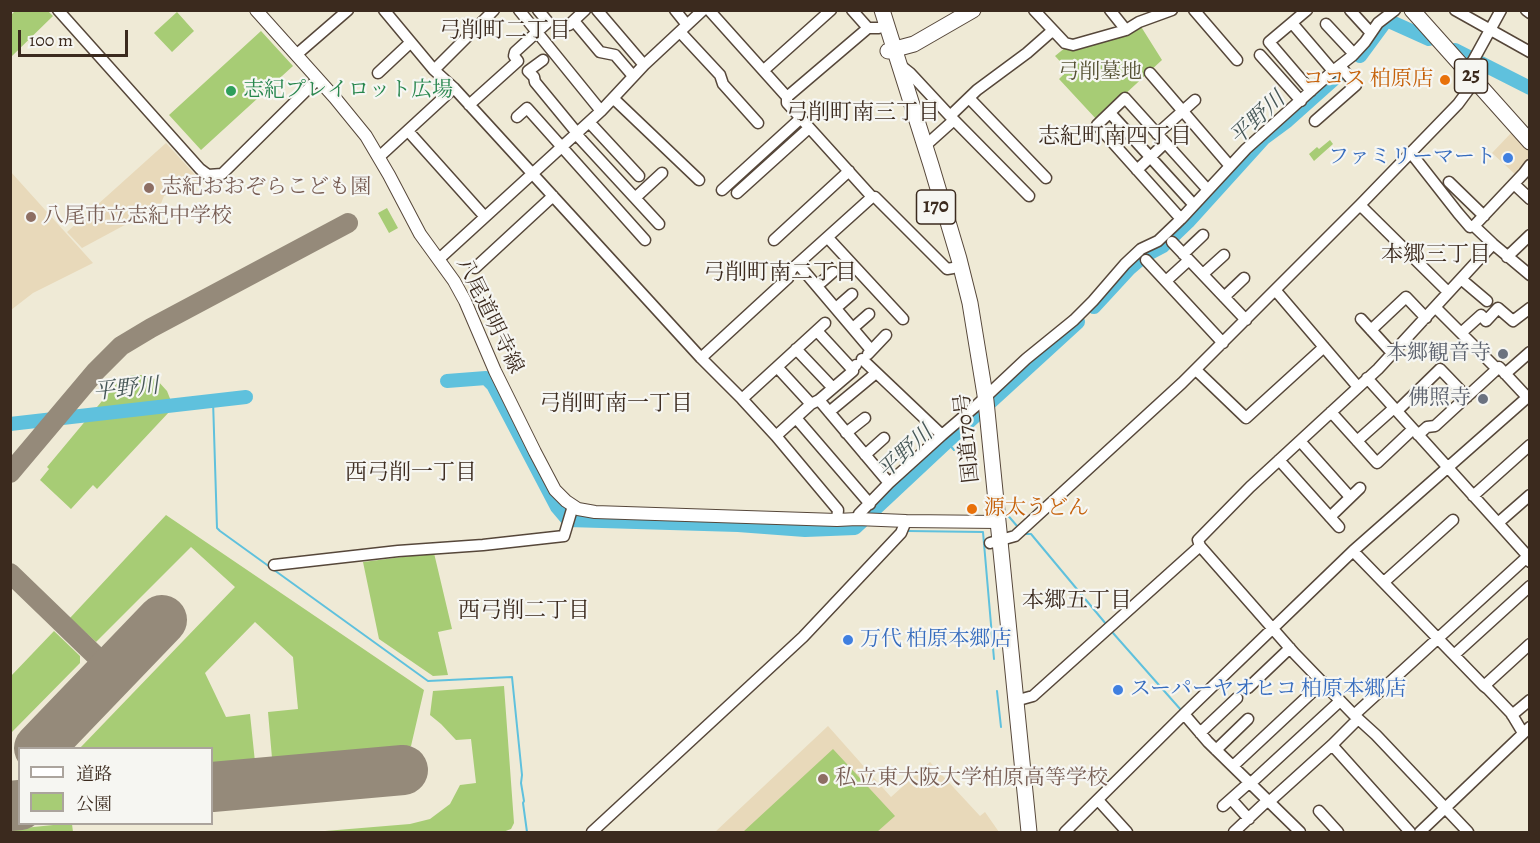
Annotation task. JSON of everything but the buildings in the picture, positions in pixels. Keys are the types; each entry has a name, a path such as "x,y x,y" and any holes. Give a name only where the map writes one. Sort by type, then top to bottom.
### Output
{"highway":[{"path":"891,50 914,44 973,10"},
{"name":"25","path":"1412,10 1471,62 1475,81 1530,142"},
{"name":"国道170号","path":"881,11 874,28 900,65 970,303 995,542 1019,832"},
{"name":"国道170号","path":"881,11 953,268 982,407"},
{"name":"国道170号","path":"995,542 1029,832"}],"main road":[{"name":"八尾道明寺線","path":"256,10 366,136 420,234 454,281 465,301 495,371 555,490 566,501 570,515"},
{"path":"570,515 578,508 595,512 837,520 993,522"}],"street":[{"path":"58,10 200,169 208,175 222,174 318,79"},
{"path":"296,55 348,10"},
{"path":"384,10 434,70 470,105 701,358 776,436 838,510 837,520"},
{"path":"434,70 495,10"},
{"path":"519,10 602,111"},
{"path":"470,105 519,61 514,56 515,52 548,22 538,10"},
{"path":"585,10 571,23 600,52 615,55 633,76"},
{"path":"597,10 644,65"},
{"path":"675,10 683,28 720,75 723,84 758,123"},
{"path":"439,259 602,111 644,65 703,10"},
{"path":"710,10 788,97"},
{"path":"764,70 831,10"},
{"path":"852,10 874,28 788,97 787,103 872,197 875,197 947,269 953,268"},
{"path":"1034,10 1065,43 1073,45 1126,30 1139,22 1171,11"},
{"path":"1110,10 1126,30"},
{"path":"1194,10 1237,60"},
{"path":"1307,10 1269,42 1311,91"},
{"path":"1350,10 1371,33"},
{"path":"1455,10 1530,52"},
{"path":"1471,62 1501,10"},
{"path":"863,519 859,514 889,483 942,435 982,407 1026,359 1074,320 1093,301 1125,264 1142,249 1158,241 1181,219 1246,148 1354,54 1389,12"},
{"path":"1292,23 1336,69 1356,85 1315,121"},
{"path":"1326,24 1354,54"},
{"path":"925,146 969,98 1053,31"},
{"path":"378,73 410,43"},
{"path":"1260,55 1300,101"},
{"path":"543,60 528,71 534,77 537,85 659,224"},
{"path":"900,65 1029,196"},
{"path":"1150,73 1230,166"},
{"path":"995,542 1015,536 1141,422 1360,206 1458,104 1475,81"},
{"path":"379,157 454,88"},
{"path":"613,98 699,180"},
{"path":"969,98 1046,178"},
{"path":"1181,219 1097,125 1125,98 1208,190"},
{"path":"1157,134 1195,100"},
{"path":"517,117 527,108 645,240"},
{"path":"1110,112 1194,205"},
{"path":"722,190 801,118"},
{"path":"589,122 639,176"},
{"path":"737,193 809,128"},
{"path":"408,131 485,217"},
{"path":"776,141 784,151"},
{"path":"1137,170 1165,143"},
{"path":"1411,153 1470,227 1474,226 1525,272 1530,260"},
{"path":"1474,226 1530,165"},
{"path":"743,171 752,180"},
{"path":"774,240 849,171"},
{"path":"635,198 662,173"},
{"path":"1449,182 1484,216"},
{"path":"1514,184 1530,199"},
{"path":"1451,205 1461,194"},
{"path":"475,268 553,196"},
{"path":"701,358 788,278 792,269 872,197"},
{"path":"1360,206 1448,292"},
{"path":"1166,281 1203,235"},
{"path":"1507,257 1530,235"},
{"path":"828,238 903,319"},
{"path":"1172,242 1246,320"},
{"path":"1468,832 1290,648 1200,546 1198,540 1392,353 1493,244"},
{"path":"1203,274 1224,255"},
{"path":"1146,260 1223,343"},
{"path":"798,264 871,350"},
{"path":"817,286 833,272"},
{"path":"1224,297 1244,278"},
{"path":"1461,279 1487,301"},
{"path":"1276,291 1358,387"},
{"path":"836,308 852,294"},
{"path":"1371,330 1406,297 1426,318"},
{"path":"1068,832 1184,714 1353,551 1528,396 1435,307"},
{"path":"1461,333 1481,315 1486,321 1498,308 1513,321 1530,308"},
{"path":"853,328 869,314"},
{"path":"1361,319 1392,353"},
{"path":"742,399 821,327 852,369"},
{"path":"776,436 853,371 852,369 886,335"},
{"path":"1196,369 1246,418 1324,347"},
{"path":"796,349 833,388"},
{"path":"1331,412 1377,463 1416,432 1435,426 1467,397 1530,352"},
{"path":"862,359 942,435"},
{"path":"777,367 829,412 889,483"},
{"path":"1357,441 1440,369 1467,397"},
{"path":"829,412 876,373"},
{"path":"1234,832 1332,745 1356,717 1527,556 1367,378"},
{"path":"796,418 870,504"},
{"path":"846,433 865,418"},
{"path":"865,454 884,438"},
{"path":"1300,441 1350,496"},
{"path":"1473,496 1530,445"},
{"path":"1280,460 1339,527"},
{"path":"1330,517 1359,488"},
{"path":"1498,523 1530,495"},
{"path":"274,565 398,551 483,546 564,536 570,515"},
{"path":"1384,582 1453,520"},
{"path":"592,832 803,638 902,532 906,521"},
{"path":"1015,701 1033,696 1200,546"},
{"path":"1353,551 1526,730 1420,832"},
{"path":"1454,655 1530,586"},
{"path":"1484,686 1530,644"},
{"path":"1248,688 1290,648"},
{"path":"1234,765 1323,682"},
{"path":"1200,733 1237,698"},
{"path":"1512,716 1530,700"},
{"path":"1249,819 1227,802 1340,701"},
{"path":"1184,714 1200,733 1300,832"},
{"path":"1218,749 1248,719"},
{"path":"1332,745 1410,832"},
{"path":"1098,800 1127,832"},
{"path":"1319,811 1338,832"}],"shaded area":[{"path":"1512,132 1529,151 1529,161 1517,176 1492,153"},
{"name":"志紀おおぞらこども園","path":"166,143 199,179 164,196 160,206 82,248 67,232"},
{"name":"八尾市立志紀中学校","path":"10,171 93,263 33,293 11,310"},
{"name":"私立東大阪大学柏原高等学校","path":"828,726 891,797 930,762 980,816 985,812 999,832 715,832"}],"green space":[{"path":"15,11 48,11 53,16 11,57 11,15"},
{"path":"177,12 194,31 172,52 154,33"},
{"name":"弓削墓地","path":"1140,25 1162,60 1097,120 1059,79 1068,70 1055,56 1066,47"},
{"name":"志紀プレイロット広場","path":"261,31 293,66 201,150 169,115"},
{"path":"1330,140 1333,144 1314,161 1309,154"},
{"path":"387,208 398,228 389,233 378,213"},
{"path":"133,375 146,375 157,380 167,391 171,401 170,411 97,489 93,485 71,509 40,480 49,469 47,467 117,383"},
{"path":"166,515 424,690 411,746 272,758 268,712 298,709 293,657 255,622 205,673 226,717 250,714 255,762 213,766 213,747 81,747 235,587 191,547 96,642 70,618"},
{"path":"434,553 452,629 438,632 448,675 433,676 379,639 363,562"},
{"path":"54,631 80,656 80,663 11,733 11,676"},
{"path":"504,686 514,823 511,829 503,832 313,832 410,824 430,819 450,804 460,785 476,783 471,739 456,740 430,715 433,691"},
{"path":"833,749 895,816 877,832 743,832"},
{"path":"72,825 73,832 11,832 14,829"}],"waterway":[{"name":"平野川","path":"1360,56 1385,22 1389,21 1429,39"},
{"name":"平野川","path":"1455,50 1530,88"},
{"name":"平野川","path":"1094,307 1129,269 1144,256 1163,246 1188,222 1264,138 1287,121 1343,71"},
{"name":"平野川","path":"447,381 486,378 493,385 557,507 568,520 738,525 805,530 855,528 1078,322"},
{"name":"平野川","path":"10,424 246,397"},
{"path":"213,400 217,528 220,531 428,681 512,677 527,832"},
{"path":"947,442 954,450"},
{"path":"1005,512 1017,526"},
{"path":"908,531 983,532 994,659"},
{"path":"1024,534 1031,534 1106,624"},
{"path":"1113,633 1181,710"},
{"path":"997,691 1001,727"}],"taxiway":[{"path":"10,473 96,371 121,346 348,223"},
{"path":"10,573 97,657 100,667 97,687"}],"runway":[{"path":"40,747 162,620"},
{"path":"213,787 403,770"},
{"path":"10,806 18,805"}],"place":[{"name":"ココス 柏原店","path":"1445,80"},
{"name":"志紀プレイロット広場","path":"231,91"},
{"name":"ファミリーマート","path":"1508,158"},
{"name":"志紀おおぞらこども園","path":"149,188"},
{"name":"八尾市立志紀中学校","path":"31,217"},
{"name":"本郷観音寺","path":"1503,354"},
{"name":"佛照寺","path":"1483,399"},
{"name":"源太うどん","path":"972,509"},
{"name":"万代 柏原本郷店","path":"848,640"},
{"name":"スーパーヤオヒコ 柏原本郷店","path":"1118,690"},
{"name":"私立東大阪大学柏原高等学校","path":"823,779"}],"district":[{"name":"弓削町二丁目","path":"505,32"},
{"name":"弓削町南三丁目","path":"863,114"},
{"name":"志紀町南四丁目","path":"1115,138"},
{"name":"本郷三丁目","path":"1436,256"},
{"name":"弓削町南二丁目","path":"780,274"},
{"name":"弓削町南一丁目","path":"616,405"},
{"name":"西弓削一丁目","path":"411,474"},
{"name":"本郷五丁目","path":"1077,602"},
{"name":"西弓削二丁目","path":"524,612"}]}
